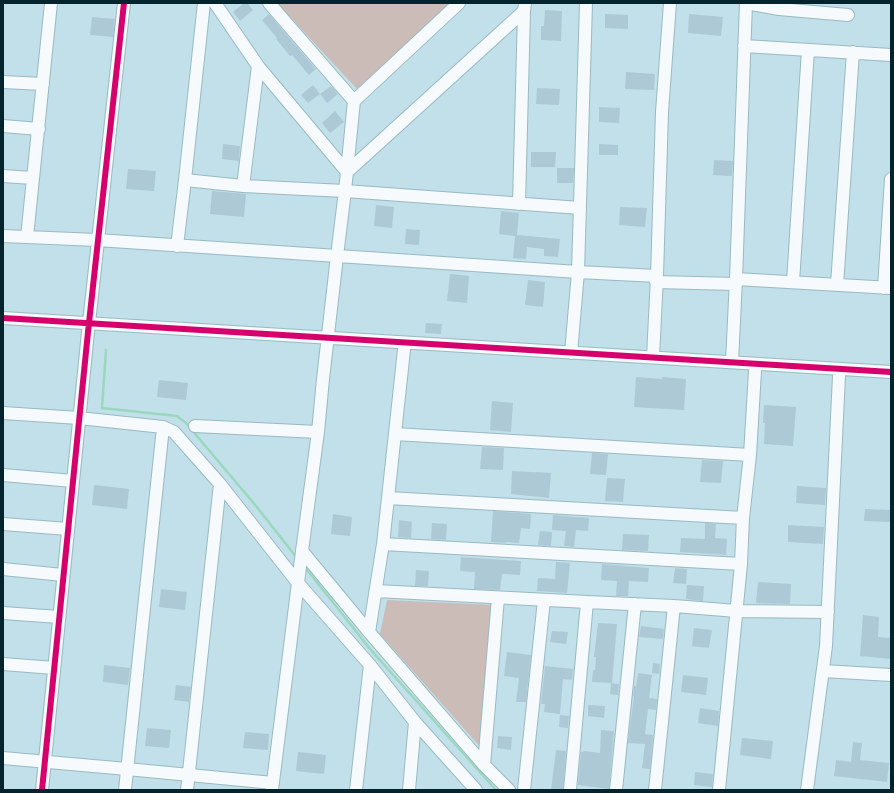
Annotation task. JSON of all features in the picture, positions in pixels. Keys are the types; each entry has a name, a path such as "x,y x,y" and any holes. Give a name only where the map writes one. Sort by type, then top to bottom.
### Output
{"street":[{"path":"27,237 51,3"},
{"path":"42,790 88,328 124,3"},
{"path":"177,246 204,3"},
{"path":"215,3 258,66 346,172"},
{"path":"269,3 354,101"},
{"path":"3,758 189,774 272,786 318,432 354,101 459,3"},
{"path":"571,353 578,272 586,3"},
{"path":"653,358 662,112 670,3"},
{"path":"732,362 746,3 778,9 848,15"},
{"path":"346,172 525,7"},
{"path":"519,204 525,7"},
{"path":"744,46 891,55"},
{"path":"793,282 808,50"},
{"path":"837,285 853,52"},
{"path":"243,186 258,66"},
{"path":"3,82 43,84"},
{"path":"3,126 38,129"},
{"path":"3,176 33,178"},
{"path":"3,236 98,240 578,272 656,279 736,282 793,282 888,288 891,179"},
{"path":"185,180 243,186 345,191 580,208"},
{"path":"3,318 88,328"},
{"path":"3,327 88,328 327,342 571,353 891,372"},
{"path":"327,342 404,350 891,379"},
{"path":"369,632 383,544 404,350"},
{"path":"719,790 741,564 755,371"},
{"path":"808,790 826,646 840,376"},
{"path":"3,413 79,418 162,427 174,432 220,484 298,584 370,665 415,722 476,790"},
{"path":"194,426 318,432"},
{"path":"125,790 162,427"},
{"path":"395,434 750,455"},
{"path":"3,475 73,481"},
{"path":"188,790 220,484"},
{"path":"388,498 744,518"},
{"path":"3,524 68,529"},
{"path":"383,544 741,564"},
{"path":"302,551 369,632 484,765 509,790"},
{"path":"3,569 63,575"},
{"path":"376,590 498,598 674,606 736,611 828,612"},
{"path":"484,765 498,598"},
{"path":"524,790 544,600"},
{"path":"570,790 587,602"},
{"path":"616,790 635,604"},
{"path":"655,790 674,606"},
{"path":"3,613 59,617"},
{"path":"3,664 54,668"},
{"path":"356,790 370,665"},
{"path":"823,670 891,675"},
{"path":"410,790 415,722"}],"shaded area":[{"path":"277,3 451,3 357,89"},
{"path":"387,600 494,605 483,750 380,634"}],"building":[{"path":"244,3 247,3 253,10 240,21 233,12"},
{"path":"545,10 562,11 561,41 541,40 541,26 544,26"},
{"path":"269,14 316,69 309,75 292,55 290,56 262,20"},
{"path":"605,14 628,15 628,29 605,28"},
{"path":"689,14 723,17 721,36 688,33"},
{"path":"92,17 115,19 113,37 90,35"},
{"path":"626,72 655,74 654,90 625,89"},
{"path":"313,85 320,94 308,103 301,95"},
{"path":"331,86 338,94 327,103 320,94"},
{"path":"537,88 560,89 559,105 536,104"},
{"path":"599,107 620,108 619,123 599,122"},
{"path":"335,111 344,122 330,133 322,123"},
{"path":"223,144 240,146 239,161 222,159"},
{"path":"599,144 618,145 618,155 599,155"},
{"path":"531,152 556,152 555,167 531,167"},
{"path":"714,160 733,161 732,176 713,175"},
{"path":"557,168 574,168 573,183 557,183"},
{"path":"128,169 156,171 154,191 126,189"},
{"path":"212,191 246,194 244,217 210,214"},
{"path":"376,205 394,207 392,228 374,226"},
{"path":"620,207 647,208 645,227 619,225"},
{"path":"501,211 519,213 517,235 560,239 558,257 544,256 544,249 527,247 526,259 513,258 515,236 499,234"},
{"path":"406,229 420,230 419,245 405,244"},
{"path":"450,274 469,276 467,303 447,301"},
{"path":"528,280 545,282 543,307 525,305"},
{"path":"426,323 442,324 441,334 425,333"},
{"path":"636,377 686,379 684,410 634,407"},
{"path":"159,380 188,383 186,400 157,397"},
{"path":"492,401 513,403 511,432 490,430"},
{"path":"764,405 796,407 793,446 764,444"},
{"path":"482,447 504,448 503,470 480,469"},
{"path":"592,453 608,454 606,475 590,474"},
{"path":"702,460 723,461 721,483 700,482"},
{"path":"512,471 551,473 549,498 511,494"},
{"path":"607,478 625,479 623,502 605,501"},
{"path":"94,485 129,489 127,509 92,505"},
{"path":"797,486 826,488 825,505 796,503"},
{"path":"865,509 891,510 891,522 864,521"},
{"path":"493,511 531,514 530,529 521,528 519,543 491,542"},
{"path":"333,514 352,517 350,536 331,534"},
{"path":"553,515 589,518 588,531 576,530 574,547 564,546 566,531 552,530"},
{"path":"399,520 412,522 411,538 398,537"},
{"path":"432,523 447,524 446,540 431,539"},
{"path":"705,523 716,524 715,538 727,539 726,555 680,552 681,538 705,539"},
{"path":"788,525 824,527 823,544 788,542"},
{"path":"540,531 552,532 551,546 538,545"},
{"path":"623,534 649,535 648,551 622,550"},
{"path":"461,557 521,561 520,575 502,574 500,590 474,589 475,572 460,571"},
{"path":"556,562 570,563 567,593 537,591 538,578 555,579"},
{"path":"602,564 649,568 648,582 629,581 628,596 616,596 617,581 601,580"},
{"path":"675,568 687,569 686,584 673,583"},
{"path":"416,570 429,571 428,586 415,586"},
{"path":"758,582 791,584 790,604 756,603"},
{"path":"687,585 704,586 703,601 686,599"},
{"path":"161,589 187,592 185,610 159,607"},
{"path":"863,615 879,617 878,637 891,638 891,659 860,656"},
{"path":"598,623 617,624 612,683 592,682 593,670 595,670 596,657 594,657"},
{"path":"641,626 664,629 663,639 639,637"},
{"path":"694,628 712,630 709,648 692,646"},
{"path":"552,631 568,632 566,644 550,642"},
{"path":"507,652 531,655 526,702 516,702 519,678 504,676"},
{"path":"653,663 660,664 659,674 652,673"},
{"path":"104,665 130,668 128,685 103,682"},
{"path":"545,666 573,669 572,680 563,679 560,714 544,712 545,704 541,704"},
{"path":"638,673 652,675 649,698 657,699 656,710 648,709 645,734 653,735 650,769 642,768 645,744 628,743 634,686 636,686"},
{"path":"683,675 708,678 706,695 681,692"},
{"path":"611,683 619,684 618,695 610,694"},
{"path":"176,685 191,687 189,702 174,700"},
{"path":"588,705 605,706 604,718 588,716"},
{"path":"700,708 719,711 718,726 698,723"},
{"path":"560,715 569,716 568,728 559,727"},
{"path":"147,728 171,730 169,748 145,746"},
{"path":"601,730 614,731 609,789 578,785 581,752 600,753"},
{"path":"245,732 269,734 268,750 243,748"},
{"path":"498,736 512,737 511,750 497,748"},
{"path":"742,738 773,741 771,759 740,755"},
{"path":"853,742 862,743 860,760 889,763 887,782 834,776 836,760 851,762"},
{"path":"556,750 566,751 563,790 551,790"},
{"path":"298,752 326,755 324,774 296,771"},
{"path":"695,772 713,774 712,787 694,785"}],"waterway":[{"path":"106,350 102,408 177,416 186,423 256,506 297,558"},
{"path":"304,566 370,649 496,790"}],"cycle path":[{"path":"42,790 88,332 124,3"},
{"path":"3,318 891,372"}]}
